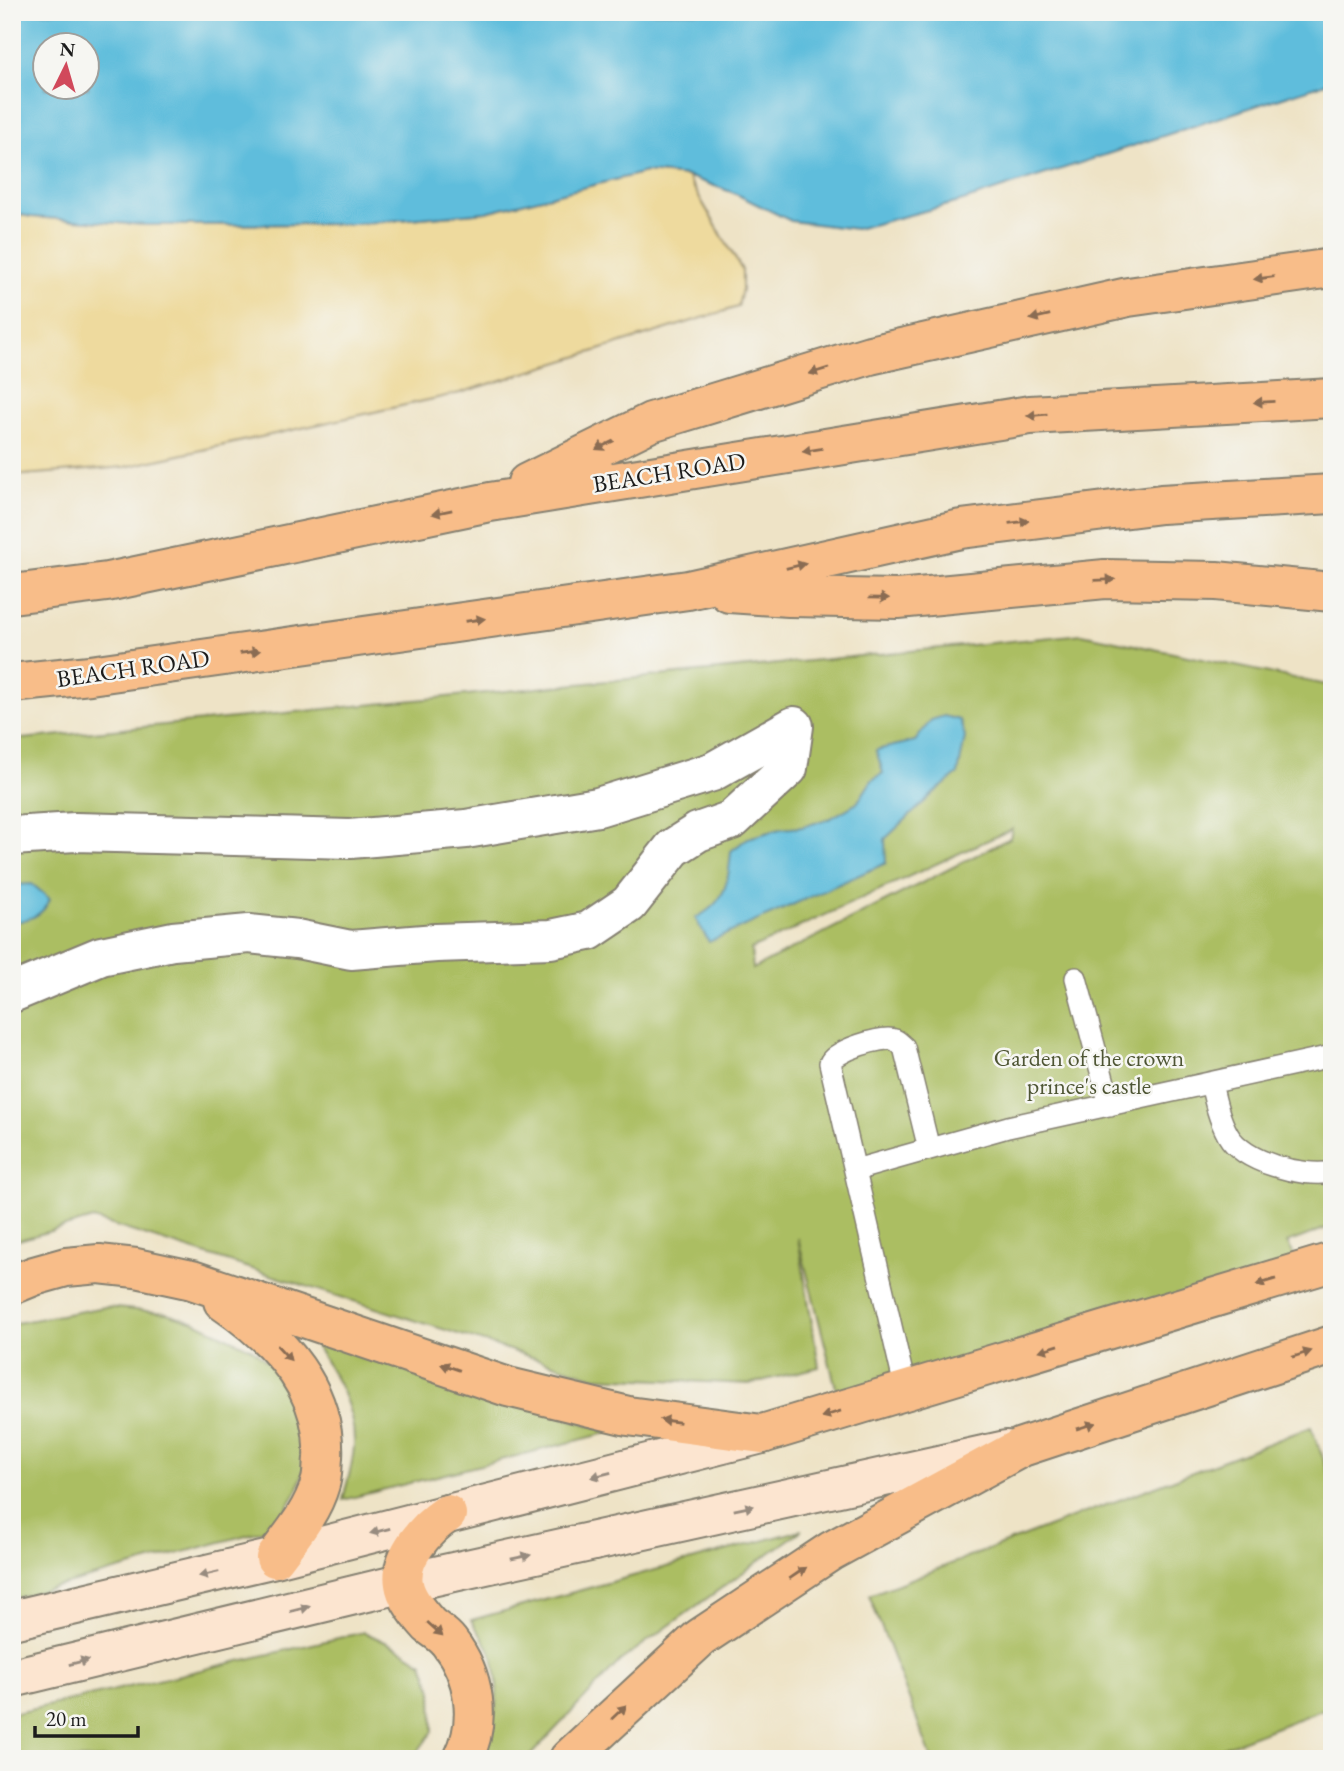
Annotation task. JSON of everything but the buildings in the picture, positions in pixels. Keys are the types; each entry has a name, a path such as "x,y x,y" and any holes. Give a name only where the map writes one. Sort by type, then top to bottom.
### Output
{"main road":[{"path":"490,502 651,422 870,355 1128,297 1332,268"},
{"name":"BEACH ROAD","path":"12,594 107,582 490,502 1030,415 1332,398"},
{"name":"BEACH ROAD","path":"12,683 90,675 688,590 961,529 1161,503 1332,494"},
{"path":"688,590 789,597 898,599 1105,579 1216,581 1332,592"},
{"path":"12,1620 275,1558 762,1434 1332,1262"},
{"path":"12,1285 66,1267 99,1264 136,1268 192,1280 508,1387 628,1416 762,1434"},
{"path":"192,1280 249,1318 290,1358 319,1413 323,1446 321,1483 305,1518 275,1558"},
{"path":"12,1678 404,1584 1022,1447 1332,1345"},
{"path":"569,1759 700,1638 831,1551 1022,1447"},
{"path":"447,1514 433,1524 412,1551 404,1584 414,1605 429,1625 448,1640 461,1660 470,1683 474,1707 472,1731 463,1759"}],"street":[{"path":"12,836 75,832 350,839 466,829 598,807 712,772 794,726 788,768 732,820 698,832 673,848 629,904 589,930 551,939 508,939 351,950 298,939 250,934 173,941 101,956 12,993"}],"lane":[{"path":"1076,978 1110,1105"},
{"path":"906,1391 830,1063 832,1057 840,1051 887,1039 897,1040 904,1047 929,1149"},
{"path":"855,1170 1008,1127 1332,1056"},
{"path":"1211,1083 1217,1112 1229,1138 1247,1153 1270,1164 1331,1176"}],"green space":[{"name":"Garden of the crown prince's castle","path":"1082,634 1332,686 1332,1226 1287,1243 1299,1263 838,1396 798,1238 819,1367 749,1384 595,1377 93,1219 12,1242 12,740","holes":["1012,829 1010,838 753,969 751,949"]},
{"path":"105,1307 167,1313 195,1322 253,1349 284,1377 308,1420 307,1459 298,1489 276,1527 12,1599 12,1326 16,1323"},
{"path":"311,1338 611,1432 343,1500 353,1455 353,1426 340,1386"},
{"path":"1311,1427 1332,1482 1332,1706 1193,1759 932,1759 869,1595"},
{"path":"802,1530 620,1661 527,1759 477,1759 492,1724 497,1683 491,1653 471,1620"},
{"path":"364,1632 423,1663 432,1689 433,1731 412,1759 12,1759 12,1714"}],"sand":[{"path":"646,172 687,176 742,270 738,307 460,393 125,467 12,476 12,213 32,217 146,225 356,224 486,212"}],"water":[{"path":"12,12 1332,12 1332,81 963,201 856,229 791,221 734,193 687,176 646,172 486,212 356,224 146,225 31,217 12,213"},
{"path":"944,716 960,720 965,737 958,774 885,839 886,863 709,942 695,918 719,899 726,882 731,851 748,838 831,818 857,803 872,780 883,773 876,750 915,741 931,720"},
{"path":"32,884 50,899 47,905 30,918 12,923 12,885"}]}
